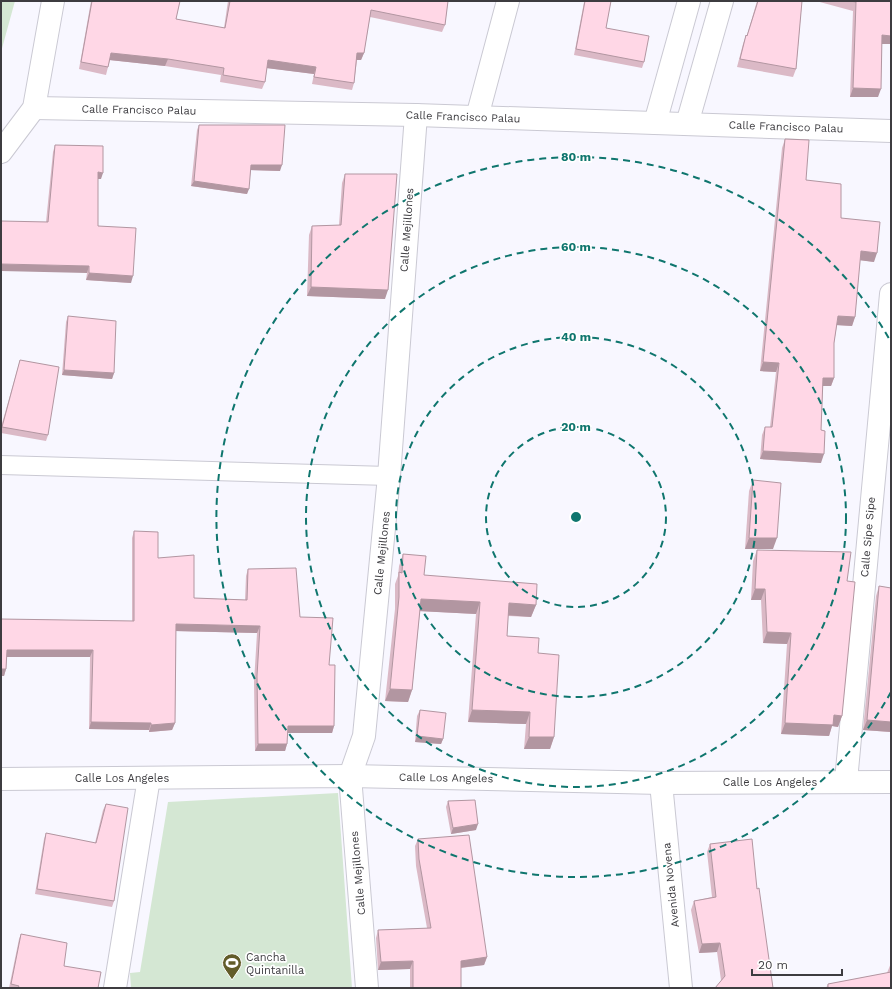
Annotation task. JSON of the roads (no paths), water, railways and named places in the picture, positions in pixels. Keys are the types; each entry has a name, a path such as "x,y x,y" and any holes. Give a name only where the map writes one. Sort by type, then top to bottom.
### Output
{"street":[{"path":"1,152 34,108 53,1"},
{"path":"477,118 508,1"},
{"path":"655,123 689,1"},
{"path":"687,124 722,1"},
{"name":"Calle Francisco Palau","path":"34,108 416,115 891,131"},
{"name":"Calle Mejillones","path":"367,988 350,776 364,736 389,476 416,115"},
{"name":"Calle Sipe Sipe","path":"846,781 891,294"},
{"name":"Calle Los Angeles","path":"1,779 350,776 661,783 891,782"},
{"path":"115,988 149,778"},
{"name":"Avenida Novena","path":"661,783 681,988"}],"lane":[{"path":"1,465 389,476"}],"place":[{"name":"Cancha Quintanilla","path":"232,980"}]}
